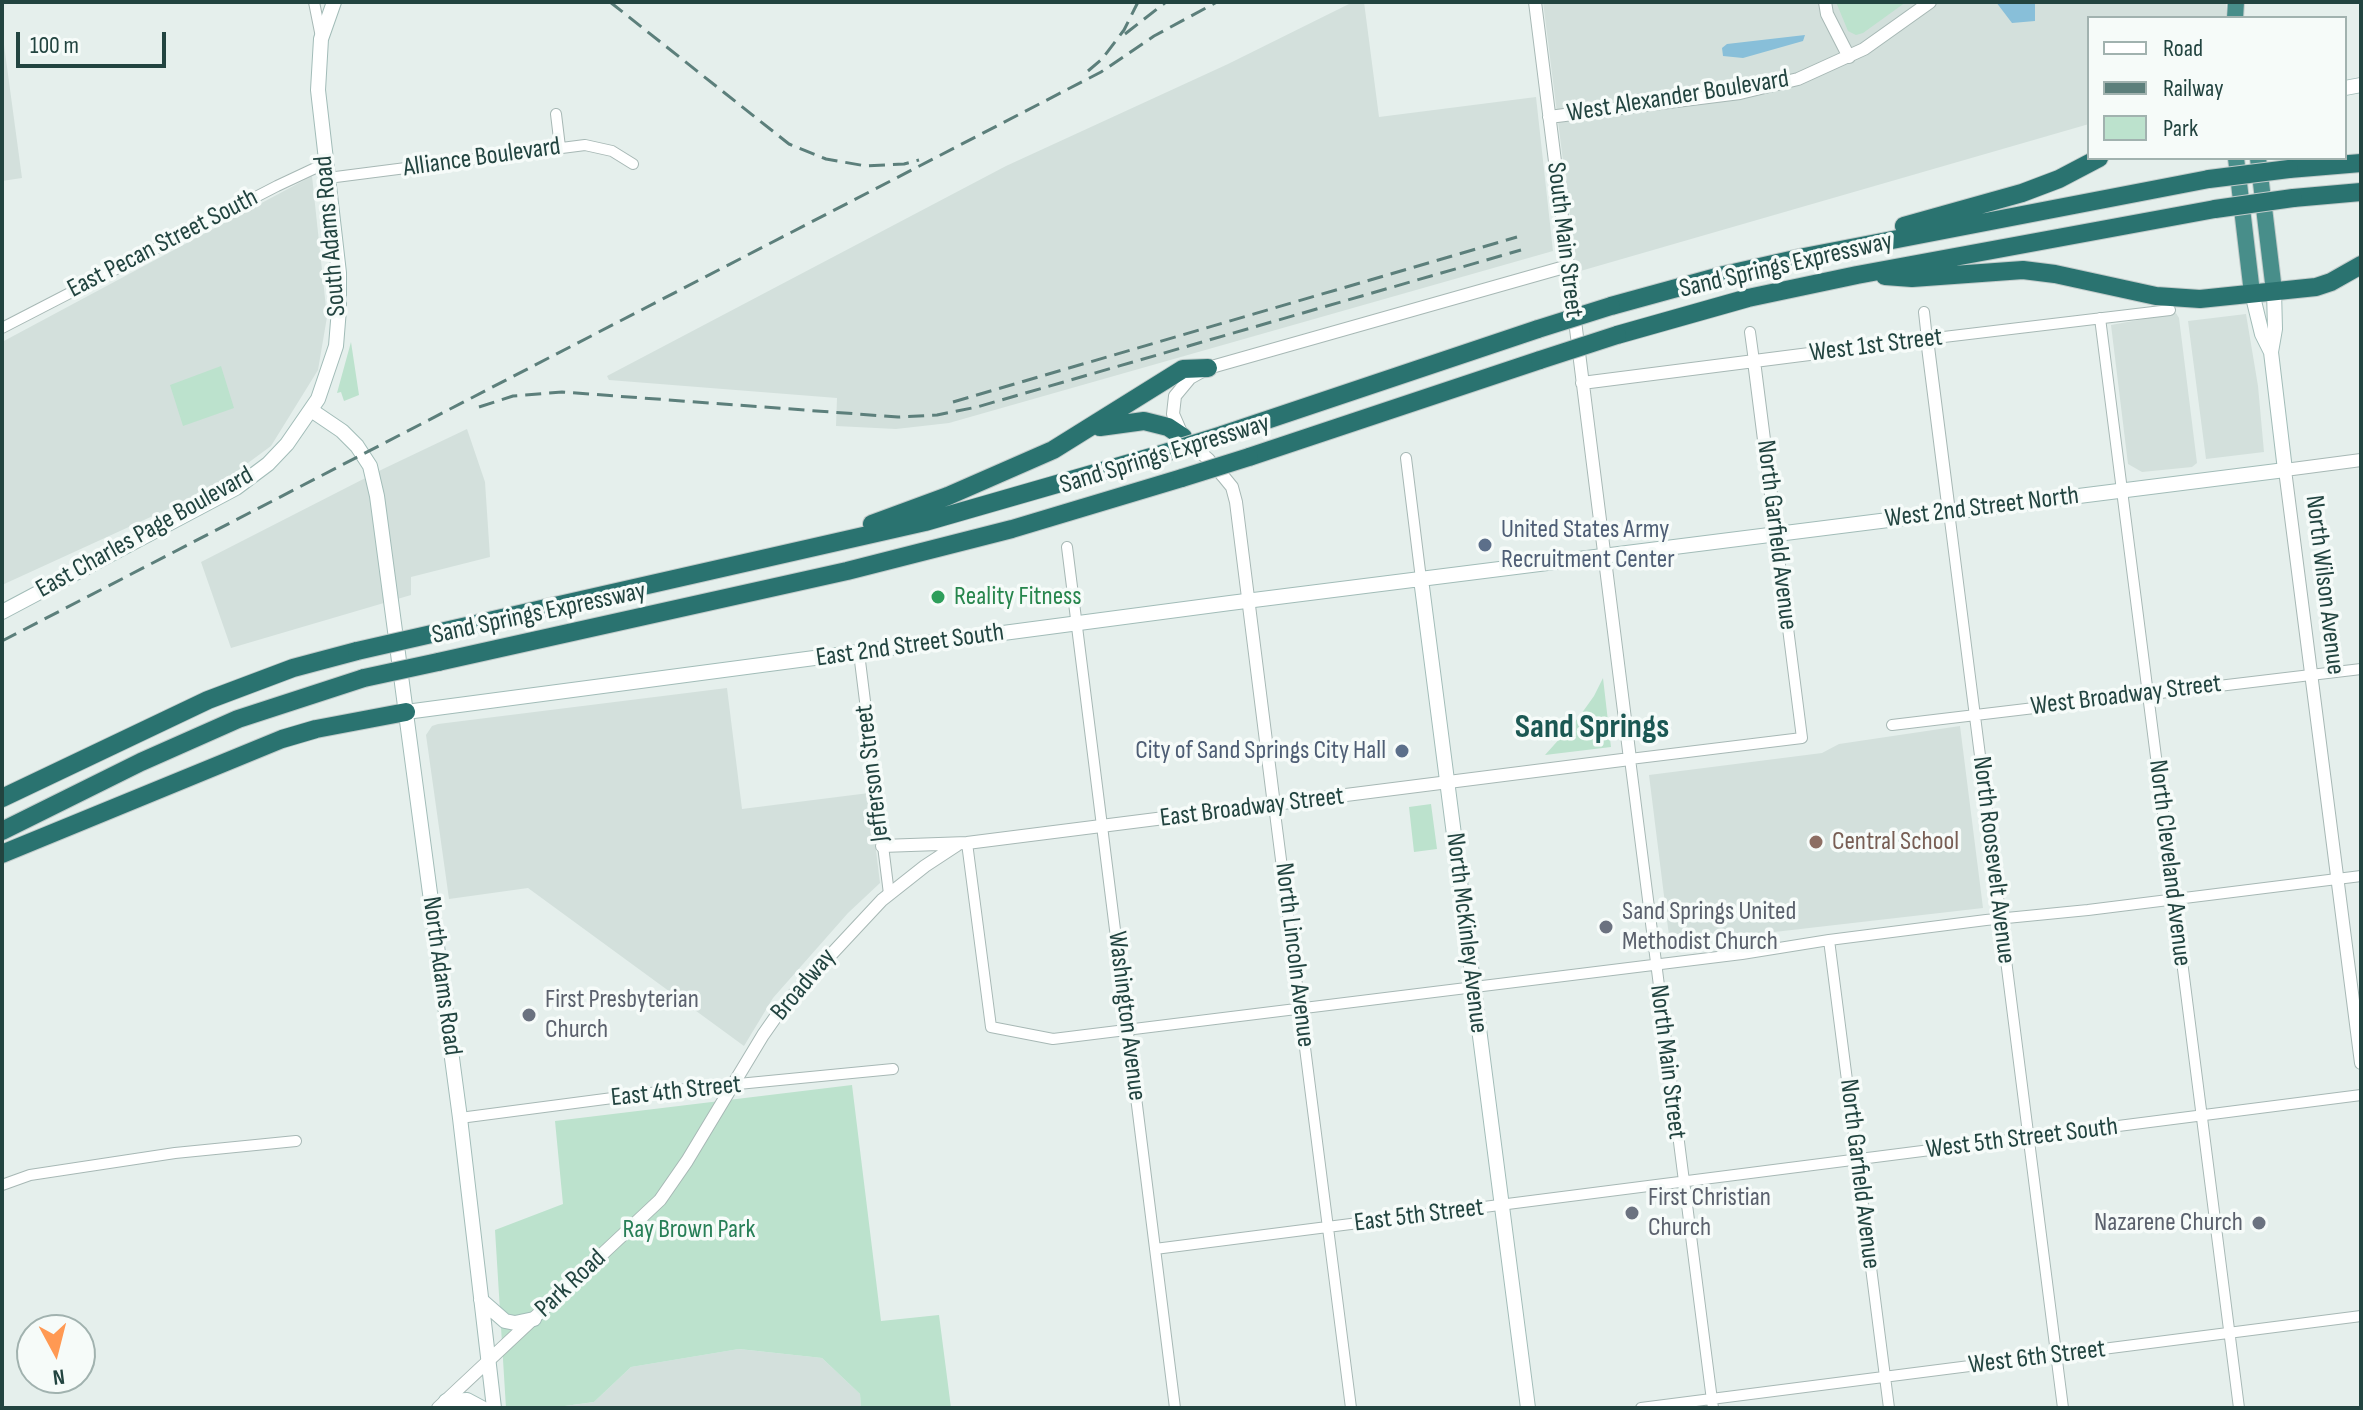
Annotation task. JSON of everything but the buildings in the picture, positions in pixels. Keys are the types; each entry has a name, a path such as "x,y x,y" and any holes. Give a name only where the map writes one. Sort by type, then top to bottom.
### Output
{"highway":[{"path":"1724,275 1989,203 2059,179 2095,160"},
{"name":"North Wilson Avenue","path":"2236,160 2252,293"},
{"name":"North Wilson Avenue","path":"2258,160 2274,291"},
{"name":"Sand Springs Expressway","path":"2,798 221,695 293,668 925,522 1158,455 1538,329 1724,275 2209,179 2361,163"},
{"name":"Sand Springs Expressway","path":"2,831 141,762 238,719 364,678 847,571 1012,529 1249,457 1617,335 1748,298 2215,209 2361,192"},
{"path":"1857,275 1912,278 2023,270 2176,299 2316,287 2338,279 2361,265"},
{"path":"803,551 1010,470 1089,429 1183,369 1208,368"},
{"path":"1089,429 1144,421 1168,427 1183,437"},
{"path":"2,854 267,744 316,729 406,712"}],"main road":[{"name":"South Adams Road","path":"311,410 331,363 339,326 339,273 318,90 321,39 334,2"},
{"name":"North Wilson Avenue","path":"2274,291 2275,329 2271,352 2285,470"},
{"name":"North Wilson Avenue","path":"2252,293 2262,334 2271,352"},
{"name":"North Adams Road","path":"311,410 351,439 367,460 374,478 460,1118 494,1408"},
{"name":"East Charles Page Boulevard","path":"2,612 236,488 280,452 311,410"},
{"name":"West 2nd Street North","path":"1604,556 2285,470"},
{"name":"East 2nd Street South","path":"406,712 1604,556"},
{"name":"North McKinley Avenue","path":"1421,579 1528,1408"},
{"path":"481,1300 505,1321 515,1323 534,1319"},
{"path":"442,1404 467,1400 482,1408"}],"street":[{"name":"South Adams Road","path":"314,2 321,39"},
{"name":"South Main Street","path":"1535,2 1582,383"},
{"path":"1825,2 1827,14 1849,57"},
{"name":"West Alexander Boulevard","path":"1549,117 1759,89 1798,79 1873,44 1930,2"},
{"path":"556,114 560,147"},
{"name":"Alliance Boulevard","path":"327,171 560,147 598,146 633,164"},
{"name":"East Pecan Street South","path":"2,328 277,186 327,171"},
{"path":"1183,437 1173,414 1175,396 1190,378 1208,368 1568,266"},
{"name":"West 1st Street","path":"1582,383 2170,310"},
{"name":"North Roosevelt Avenue","path":"1924,312 2063,1408"},
{"name":"North Cleveland Avenue","path":"2100,318 2239,1408"},
{"name":"North Garfield Avenue","path":"1630,759 1802,738 1750,332"},
{"name":"North Main Street","path":"1582,383 1713,1403"},
{"name":"North Lincoln Avenue","path":"1183,437 1208,459 1232,487 1236,502 1351,1408"},
{"name":"North McKinley Avenue","path":"1406,458 1421,579"},
{"name":"West 2nd Street North","path":"2285,470 2361,460"},
{"name":"North Wilson Avenue","path":"2285,470 2361,1063"},
{"name":"Washington Avenue","path":"1067,547 1175,1408"},
{"name":"Jefferson Street","path":"859,653 889,894"},
{"name":"West Broadway Street","path":"1892,725 2361,669"},
{"name":"East Broadway Street","path":"889,894 925,866 964,844 1630,759"},
{"path":"882,846 964,844 991,1027 1053,1039 2361,876"},
{"name":"Broadway","path":"734,1086 784,1005 889,894"},
{"name":"North Garfield Avenue","path":"1829,940 1889,1408"},
{"name":"East 4th Street","path":"460,1118 666,1091 893,1069"},
{"name":"Park Road","path":"442,1404 660,1200 734,1086"},
{"name":"West 5th Street South","path":"1683,1181 2361,1095"},
{"path":"2,1185 30,1175 175,1153 296,1141"},
{"name":"East 5th Street","path":"1155,1249 1683,1181"},
{"name":"West 6th Street","path":"1641,1408 1713,1403 2361,1316"}],"shaded area":[{"path":"1353,2 1364,2 1379,117 1536,97 1553,251 949,423 896,429 836,426 837,398 609,380 607,376 1006,166 1228,64"},
{"path":"1543,2 2226,2 2226,16 2087,16 2087,125 1577,272"},
{"path":"2,30 22,178 2,181"},
{"path":"312,176 327,317 318,370 271,446 214,488 2,585 2,342"},
{"path":"2176,313 2197,463 2192,467 2142,472 2128,464 2111,325"},
{"path":"2246,314 2258,386 2264,452 2206,459 2188,321"},
{"path":"467,429 485,482 490,557 411,577 411,595 231,648 201,562"},
{"path":"727,688 742,809 869,793 880,883 848,913 773,998 744,1046 528,888 449,899 426,735 432,726 438,724"},
{"name":"Central School","path":"1960,726 1983,908 1670,944 1649,775 1822,753 1839,744"},
{"path":"739,1349 822,1358 860,1394 861,1408 550,1408 594,1402 631,1367"}],"green space":[{"path":"1836,2 1906,2 1856,35 1848,31"},
{"path":"351,342 359,395 344,401 341,392 337,393"},
{"path":"221,366 234,408 183,426 170,385"},
{"path":"1603,678 1611,747 1545,755 1579,717"},
{"path":"1431,804 1437,849 1414,852 1409,807"},
{"name":"Ray Brown Park","path":"852,1085 881,1321 939,1315 951,1408 861,1408 860,1394 822,1358 739,1349 631,1367 594,1402 550,1408 506,1408 495,1230 563,1204 555,1121"}],"water":[{"path":"1996,2 2035,2 2035,21 2012,23"},
{"path":"1805,35 1803,41 1743,58 1723,56 1722,48 1727,44"}],"railway":[{"path":"610,2 789,144 826,159 866,166 919,160"},
{"path":"1088,71 1102,59 1124,30 1138,2"},
{"path":"1125,34 1166,2"},
{"path":"2,641 1101,72 1154,36 1217,2"},
{"path":"953,402 1517,237"},
{"path":"479,407 513,396 562,392 898,417 937,415 977,407 1521,250"}],"place":[{"name":"United States Army Recruitment Center","path":"1485,545"},
{"name":"Reality Fitness","path":"938,597"},
{"name":"City of Sand Springs City Hall","path":"1402,751"},
{"name":"Central School","path":"1816,842"},
{"name":"Sand Springs United Methodist Church","path":"1606,927"},
{"name":"First Presbyterian Church","path":"529,1015"},
{"name":"First Christian Church","path":"1632,1213"},
{"name":"Nazarene Church","path":"2259,1223"}],"district":[{"name":"Sand Springs","path":"1592,728"}]}
